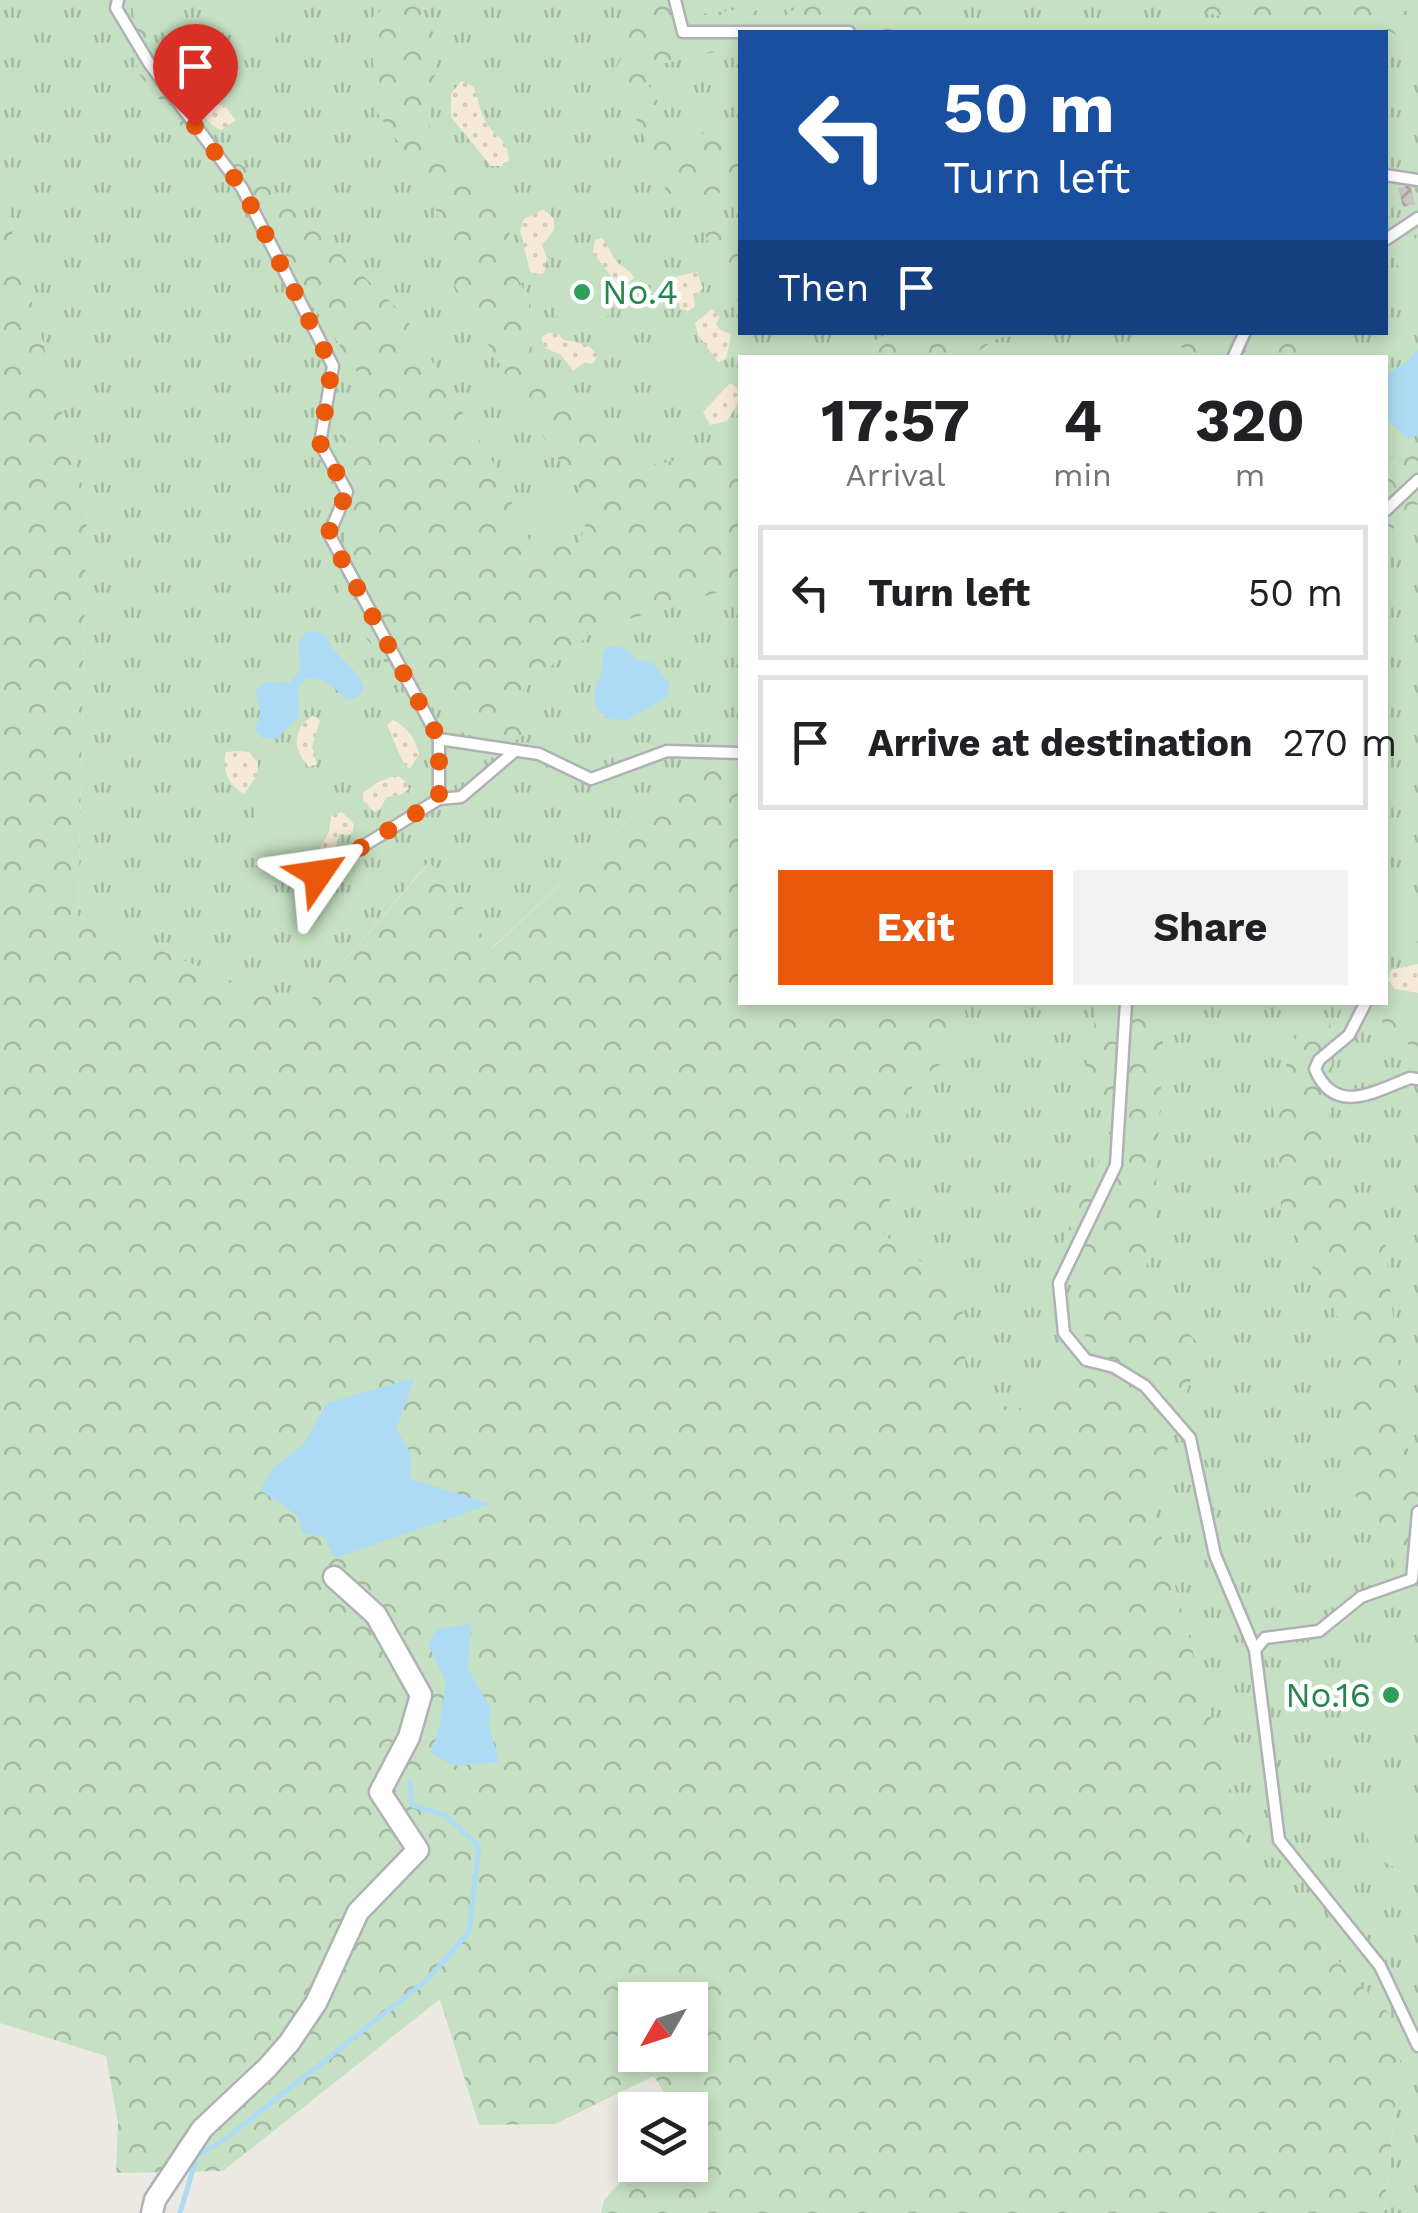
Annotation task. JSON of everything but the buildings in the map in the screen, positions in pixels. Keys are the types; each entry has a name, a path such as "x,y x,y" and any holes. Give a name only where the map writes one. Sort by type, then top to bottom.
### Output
{"street":[{"path":"152,2213 155,2200 202,2129 267,2068 316,2003 358,1912 418,1850 380,1792 408,1737 422,1695 376,1615 334,1577"}],"lane":[{"path":"118,0 116,8 149,63 242,188 332,366 320,443 347,492 328,534 439,739 439,799"},
{"path":"676,0 683,32 738,32"},
{"path":"1388,175 1418,180"},
{"path":"1388,238 1418,218"},
{"path":"1388,508 1418,480"},
{"path":"439,739 539,754 592,778 667,751 738,753"},
{"path":"318,874 439,799 461,798 515,751"},
{"path":"1126,1005 1116,1166 1059,1282 1064,1333 1086,1360 1114,1367 1145,1386 1190,1438 1214,1555 1255,1650 1280,1840 1380,1966 1418,2046"},
{"path":"1364,1005 1349,1034 1319,1060 1315,1069 1322,1086 1338,1096 1354,1098 1410,1078 1418,1079"},
{"path":"1255,1650 1265,1638 1319,1632 1361,1597 1412,1579 1418,1512"}],"green space":[{"path":"0,0 1418,0 1418,2213 1384,2213 1403,2031 1252,1867 1151,1499 940,1439 839,1241 895,1005 1388,1005 1388,355 738,355 738,796 643,806 491,949 429,862 302,1010 78,916 87,503 0,187"},
{"path":"132,0 150,0 145,7 157,68 197,123 225,155 259,176 404,315 495,466 532,546 579,544 591,507 529,416 455,286 431,189 375,109 371,18 395,0 418,0 438,43 429,133 508,198 511,267 530,300 533,377 597,417 642,467 735,449 738,444 738,578 722,591 596,629 523,689 531,731 497,751 475,710 393,673 338,601 348,528 327,471 361,378 260,224 138,73"},
{"path":"222,0 269,0 278,24 271,48 254,52 240,43 226,25"},
{"path":"628,0 680,0 685,16 751,8 779,20 807,0 964,0 896,30 738,30 738,56 718,51 640,69 674,131 738,134 738,172 711,202 667,193 616,70 636,17"},
{"path":"1157,0 1390,0 1418,19 1418,46 1365,19 1231,19"},
{"path":"195,21 220,36 236,62 228,79 213,89 193,77 182,59 182,39"},
{"path":"0,187 87,503 78,916 302,1010 430,862 492,949 643,806 718,749 738,746 738,1005 964,1005 966,1015 943,1063 913,1082 883,1234 962,1292 967,1401 1026,1409 1073,1367 1085,1336 1062,1244 1110,1136 1086,1068 1098,1005 1165,1005 1155,1209 1143,1288 1202,1347 1151,1498 1252,1867 1403,2031 1384,2213 601,2213 604,2200 620,2182 708,2182 708,2092 664,2092 654,2076 555,2124 479,2125 440,1999 223,2171 116,2173 118,2123 106,2056 0,2023"},
{"path":"738,225 738,302 704,233"},
{"path":"1418,236 1418,294 1402,278 1397,255"},
{"name":"No.4","path":"578,255 603,273 615,302 600,325 573,333 561,325 549,297 561,265"},
{"name":"No.4","path":"669,328 695,342 714,367 715,386 699,404 675,406 657,386 650,349"},
{"path":"885,335 1026,335 998,338 972,355 847,355"},
{"path":"1156,335 1317,335 1318,355 1185,355 1183,348"},
{"path":"1127,341 1154,355 1094,355 1102,346"},
{"path":"1418,446 1418,504 1388,533 1388,462"},
{"path":"547,478 557,487 568,517 545,527 536,520 528,500 535,487"},
{"path":"350,708 372,724 386,755 385,764 361,784 333,775 321,752 327,726 336,715"},
{"path":"296,769 316,794 325,826 306,849 277,844 267,837 256,815 261,788 269,774"},
{"path":"1388,879 1403,883 1418,907 1418,941 1399,956 1388,952"},
{"path":"1388,999 1418,1017 1418,1050 1383,1028 1380,1005 1388,1005"},
{"path":"1307,1005 1321,1005 1332,1030 1332,1096 1321,1184 1383,1225 1410,1467 1418,1485 1418,1604 1351,1488 1354,1348 1281,1207 1273,1104"},
{"name":"No.16","path":"1393,1650 1418,1670 1418,1730 1408,1734 1398,1734 1379,1722 1361,1691 1360,1681 1368,1662 1376,1653"},
{"name":"No.16","path":"1387,1786 1410,1801 1413,1810 1413,1846 1405,1865 1398,1867 1379,1857 1365,1824 1370,1801"}],"sand":[{"path":"461,81 473,86 484,118 506,146 509,160 502,166 491,166 451,117 451,94"},
{"path":"203,90 217,105 224,105 236,120 221,130 212,125 194,100 197,91"},
{"path":"544,209 554,219 554,230 542,245 547,259 544,273 535,275 530,271 520,231 524,219"},
{"path":"602,238 615,260 634,278 621,289 593,253 595,240"},
{"path":"697,272 703,288 694,298 695,307 688,311 680,309 670,282"},
{"path":"712,309 719,317 716,324 720,330 731,334 726,359 718,362 698,335 695,323"},
{"path":"548,333 587,346 598,356 592,364 584,363 573,371 561,355 543,347 542,337"},
{"path":"730,383 738,390 736,406 727,421 710,425 703,412"},
{"path":"314,715 320,720 312,747 317,764 308,767 297,739 301,726"},
{"path":"393,720 407,730 417,748 419,754 410,769 387,725"},
{"path":"226,752 249,752 258,763 257,775 244,794 230,782 225,764"},
{"path":"397,775 409,789 387,797 374,812 363,801 363,793"},
{"path":"342,812 354,824 353,831 349,835 339,834 336,847 324,853 320,848 329,832 331,816"},
{"path":"1418,964 1418,993 1395,989 1388,980 1391,970"}],"water":[{"path":"1418,349 1418,435 1408,439 1388,420 1388,372 1406,363"},
{"path":"306,633 326,635 364,687 356,698 346,699 323,681 306,679 298,688 299,716 277,739 262,738 255,730 260,712 256,689 264,682 290,683 300,668 298,642"},
{"path":"613,645 628,650 635,659 653,663 670,684 667,697 627,720 609,719 594,701 603,651"},
{"path":"414,1378 396,1429 410,1452 411,1479 491,1504 335,1558 324,1537 302,1533 298,1516 260,1490 275,1466 303,1445 327,1403"},
{"path":"471,1624 468,1669 491,1709 489,1725 499,1762 454,1766 431,1753 446,1683 428,1644 437,1629"}],"waterway":[{"path":"180,2213 197,2156 229,2136 428,1979 469,1932 479,1846 446,1816 412,1805 410,1781"}],"place":[{"name":"No.4","path":"582,292"},
{"name":"No.16","path":"1391,1695"}],"route":[{"path":"195,126 242,188 332,366 320,443 347,492 328,534 439,739 439,799 318,874"}]}
